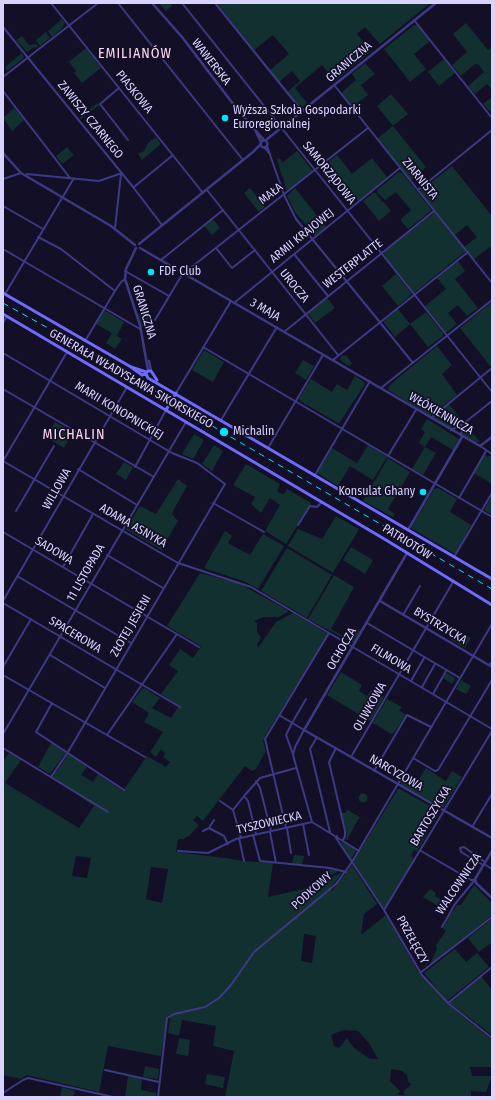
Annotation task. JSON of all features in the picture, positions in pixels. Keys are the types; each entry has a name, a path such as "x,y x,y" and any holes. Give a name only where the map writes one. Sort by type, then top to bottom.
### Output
{"main road":[{"name":"PATRIOTÓW","path":"4,294 132,367 142,375 148,372 148,378 152,377 160,384 492,580"},
{"name":"GENERAŁA WŁADYSŁAWA SIKORSKIEGO","path":"3,314 311,496"},
{"path":"148,372 152,377"},
{"path":"166,410 176,393"},
{"name":"PATRIOTÓW","path":"311,496 492,605"}],"street":[{"name":"PIASKOWA","path":"51,3 203,193"},
{"path":"3,77 98,3"},
{"path":"118,3 243,160"},
{"name":"WAWERSKA","path":"152,3 256,132 271,156 284,195 296,219 413,363"},
{"name":"SAMORZĄDOWA","path":"182,3 492,392"},
{"path":"215,3 303,111"},
{"name":"GRANICZNA","path":"140,246 162,226 436,3"},
{"path":"414,20 492,118"},
{"name":"ZAWISZY CZARNEGO","path":"3,27 121,174 134,187 162,226"},
{"name":"ZIARNISTA","path":"335,86 492,283"},
{"path":"119,88 100,104 128,140"},
{"path":"3,91 70,178"},
{"name":"MAŁA","path":"155,320 183,273 368,128"},
{"path":"418,190 492,130"},
{"path":"3,153 21,173 115,228 136,246 140,246"},
{"path":"134,187 173,155"},
{"name":"ARMII KRAJOWEJ","path":"176,393 203,347 233,302 400,168"},
{"path":"3,179 21,173"},
{"path":"27,174 99,181 121,174 115,228"},
{"path":"4,294 74,178"},
{"name":"UROCZA","path":"207,190 338,355"},
{"path":"3,206 43,229"},
{"path":"161,260 223,210"},
{"name":"WESTERPLATTE","path":"284,332 305,313 434,210"},
{"path":"38,237 61,250 114,291"},
{"name":"GRANICZNA","path":"136,246 125,271 125,279 141,329 148,359 148,372"},
{"name":"3 MAJA","path":"140,246 183,273 381,388"},
{"path":"216,248 232,268 255,250"},
{"path":"3,249 141,329"},
{"path":"333,360 468,252"},
{"path":"294,254 328,296"},
{"path":"125,271 169,296"},
{"path":"85,341 114,291 120,282 125,279"},
{"path":"381,388 492,300"},
{"path":"3,323 7,316"},
{"path":"221,420 277,327"},
{"path":"203,347 296,400 492,518"},
{"path":"3,462 67,352"},
{"name":"MARII KONOPNICKIEJ","path":"3,353 169,451 197,463 225,484"},
{"path":"268,448 323,355"},
{"path":"430,418 492,368"},
{"path":"315,475 370,382"},
{"name":"WILLOWA","path":"3,602 78,469 127,387"},
{"name":"WŁÓKIENNICZA","path":"381,388 492,454"},
{"path":"3,389 154,477"},
{"path":"451,430 463,424 492,401"},
{"path":"135,467 166,410"},
{"path":"388,456 416,410"},
{"name":"11 LISTOPADA","path":"3,734 186,422"},
{"path":"408,530 461,436 463,424"},
{"path":"480,446 492,436"},
{"path":"16,511 54,446"},
{"path":"459,498 486,451"},
{"name":"ADAMA ASNYKA","path":"3,462 178,563 240,582 260,592"},
{"path":"78,469 137,505"},
{"name":"ZŁOTEJ JESIENI","path":"51,777 68,752 225,484"},
{"path":"454,557 492,493"},
{"path":"298,525 310,506 317,507 322,502"},
{"path":"213,503 264,532"},
{"path":"63,567 93,514"},
{"name":"SADOWA","path":"3,532 199,647"},
{"name":"OCHOCZA","path":"293,755 295,747 304,730 407,553"},
{"path":"107,555 163,588"},
{"path":"17,576 131,643"},
{"name":"OLIWKOWA","path":"351,757 453,582"},
{"path":"403,615 420,586"},
{"name":"FILMOWA","path":"260,592 354,646 492,730"},
{"name":"BYSTRZYCKA","path":"380,601 490,666"},
{"name":"SPACEROWA","path":"3,602 180,707"},
{"path":"3,667 31,620"},
{"path":"367,623 413,652 460,678"},
{"name":"PODKOWY","path":"158,1097 167,1018 170,1015 198,1009 219,998 231,985 254,952 330,890 346,872 492,624"},
{"path":"292,853 265,739 329,633"},
{"path":"107,736 177,634"},
{"path":"50,655 105,688"},
{"path":"411,681 424,658"},
{"path":"490,666 492,662"},
{"path":"422,687 435,664"},
{"path":"433,694 446,671"},
{"path":"3,675 145,757"},
{"path":"413,758 437,771 492,680"},
{"path":"306,699 286,735 312,822"},
{"path":"52,703 36,732 124,790"},
{"name":"NARCYZOWA","path":"279,715 492,838"},
{"path":"374,771 406,716 411,715 431,728"},
{"name":"BARTOSZYCKA","path":"384,910 421,851 492,730"},
{"path":"317,737 310,749 331,832"},
{"path":"3,748 108,812"},
{"path":"336,748 329,762 345,831 343,840"},
{"path":"233,810 261,777 296,768"},
{"path":"256,782 260,788 276,863"},
{"path":"472,827 492,794"},
{"path":"244,796 248,801 260,861 330,868 346,872"},
{"path":"220,802 233,810 244,861"},
{"path":"203,831 209,828 214,820"},
{"name":"TYSZOWIECKA","path":"178,851 208,853 240,838 312,822 331,832 359,851"},
{"path":"303,824 310,855"},
{"path":"209,828 224,836 228,844"},
{"name":"PRZEŁĘCZY","path":"337,836 336,838 384,910 420,973 448,1003 492,1038"},
{"path":"484,863 460,852 460,848 464,847 492,869"},
{"path":"421,851 471,880 475,880 492,898"},
{"name":"WALCOWNICZA","path":"442,927 455,904 475,880 492,851"},
{"path":"420,973 492,917"},
{"path":"448,1003 492,967"},
{"path":"104,1070 159,1082"},
{"path":"3,1093 26,1078 113,1097"}],"green space":[{"path":"159,3 170,3 172,6 166,11"},
{"path":"217,3 430,3 380,44 365,27 357,34 371,51 335,81 322,65 295,88 307,103 300,109 287,92 300,81 292,71 279,82 270,70 289,54 273,35 254,50"},
{"path":"62,19 65,23 52,37 48,31"},
{"path":"466,23 488,50 492,47 492,89 487,84 475,94 468,86 484,72 478,64 475,64 461,76 452,65 467,52 453,34"},
{"path":"414,25 417,25 430,41 414,54 426,69 410,82 384,49"},
{"path":"46,32 50,38 40,46 36,40"},
{"path":"22,36 29,45 36,44 39,47 33,48 27,52 16,40"},
{"path":"86,48 101,68 82,83 74,73 76,71 69,62"},
{"path":"22,53 24,58 7,71 5,67"},
{"path":"444,59 455,73 439,86 428,72"},
{"path":"365,63 375,74 361,85 368,95 352,107 341,93 356,80 352,74"},
{"path":"391,94 408,114 393,126 377,106"},
{"path":"492,97 492,113 483,104"},
{"path":"97,103 100,106 81,119 79,118"},
{"path":"14,108 24,120 12,131 3,118"},
{"path":"393,126 426,167 411,180 377,139"},
{"path":"156,137 161,144 142,160 138,154 144,151 148,143"},
{"path":"67,147 74,155 62,164 56,156"},
{"path":"297,151 313,171 290,189 286,190 283,177 286,176 282,177 277,159 280,158 282,163"},
{"path":"337,155 352,174 372,158 387,177 358,201 327,163"},
{"path":"452,166 492,216 492,249 490,247 474,259 464,247 477,237 467,225 455,235 420,191"},
{"path":"399,172 402,173 431,209 431,211 408,229 401,219 411,210 396,192 385,200 377,192 377,190"},
{"path":"250,188 265,207 259,212 244,193"},
{"path":"295,188 326,227 315,236 310,232 295,212 287,196"},
{"path":"275,190 277,196 263,200 261,194"},
{"path":"373,193 376,193 391,211 379,221 363,201"},
{"path":"435,212 466,251 414,293 384,255 385,251"},
{"path":"213,219 220,228 212,235 204,226"},
{"path":"458,261 465,271 455,279 478,308 467,316 458,305 448,313 457,324 446,333 425,306 446,289 437,278"},
{"path":"396,274 412,294 398,306 382,286"},
{"path":"327,298 335,308 315,323 309,315 309,312"},
{"path":"492,302 492,367 491,367 460,328"},
{"path":"398,309 410,324 395,337 384,321"},
{"path":"104,310 124,322 117,336 122,339 115,349 106,343 112,333 96,324"},
{"path":"140,311 153,319 143,328 138,313"},
{"path":"426,312 443,333 443,336 428,347 410,324"},
{"path":"437,346 452,365 442,374 457,395 430,416 388,390 389,386"},
{"path":"204,350 224,362 213,382 192,370"},
{"path":"346,355 352,363 349,366 340,360 341,356"},
{"path":"303,360 314,366 306,380 295,373"},
{"path":"355,376 365,384 338,423 300,401 299,398 311,379 332,392 337,384 347,390"},
{"path":"449,404 463,422 451,428 433,417"},
{"path":"427,419 459,439 453,450 431,437 425,447 419,443 425,432 421,429"},
{"path":"55,422 73,433 64,448 46,437"},
{"path":"465,424 481,442 476,442 462,434"},
{"path":"194,434 204,440 193,459 182,454"},
{"path":"214,445 223,451 212,471 202,464"},
{"path":"368,445 387,457 373,480 350,466 338,486 317,473 332,448 357,463"},
{"path":"425,447 436,453 423,475 412,469"},
{"path":"485,454 487,457 490,455 492,459 492,484 474,473"},
{"path":"388,458 410,472 388,509 395,514 393,517 363,501"},
{"path":"124,462 133,467 126,480 116,474"},
{"path":"246,464 280,484 277,491 279,493 284,494 287,489 311,503 286,544 265,531 280,505 270,498 261,513 251,504 255,497 233,485"},
{"path":"178,479 187,486 172,514 178,521 161,550 125,529 140,506 156,514"},
{"path":"438,488 457,499 450,512 471,525 455,554 411,528 434,489"},
{"path":"492,496 492,515 484,510"},
{"path":"336,516 359,529 333,573 288,546 298,529 322,539"},
{"path":"225,531 232,536 228,543 250,555 263,534 284,546 258,589 246,582 204,568"},
{"path":"351,547 373,560 365,574 343,560"},
{"path":"287,548 332,575 307,618 261,591"},
{"path":"200,573 238,583 289,611 279,617 264,617 254,621 257,623 257,631 261,638 257,644 258,648 276,622 293,613 328,634 265,736 263,741 266,751 256,769 252,771 245,766 203,821 197,816 193,820 199,825 189,836 183,839 178,839 176,852 242,861 273,863 268,897 303,889 343,872 331,887 332,891 352,865 377,904 364,914 361,935 386,915 419,973 448,1004 492,1040 492,1067 470,1067 472,1076 492,1076 486,1092 471,1091 471,1097 225,1097 234,1051 213,1046 216,1026 182,1020 179,1036 168,1033 170,1018 167,1016 161,1056 108,1046 99,1092 26,1075 21,1079 3,1075 3,761 9,753 21,760 5,783 79,828 94,806 52,778 69,753 87,767 81,775 93,782 98,774 123,791 147,756 166,767 170,762 163,757 165,753 161,749 156,757 150,752 163,732 144,722 149,713 132,702 144,688 160,698 152,708 171,718 179,706 161,694 178,671 169,665 180,649 193,658 201,646 167,626","holes":["76,856 91,858 87,878 72,876","151,867 168,869 162,903 146,899","304,934 316,936 312,963 301,961","343,1030 358,1031 369,1043 378,1059 370,1059 354,1048 347,1038 339,1048 334,1046 331,1035","391,1069 402,1071 407,1075 408,1082 411,1084 403,1092 405,1095 398,1095 400,1091 390,1081"]},
{"path":"334,575 354,587 331,629 349,640 357,629 360,631 353,643 308,619"},
{"path":"457,630 471,638 465,648 451,640"},
{"path":"341,672 362,685 359,691 367,696 371,690 384,697 370,721 327,695"},
{"path":"446,673 454,677 455,679 452,684 443,678"},
{"path":"461,680 471,686 466,694 456,689"},
{"path":"387,699 402,707 399,710 406,715 394,733 391,734 375,724 372,724"},
{"path":"51,743 65,752 65,754 50,774 38,767"},
{"path":"426,768 446,781 452,771 462,777 443,808 402,785 401,783 407,773 419,779"},
{"path":"398,789 439,811 439,813 434,822 431,820 424,831 427,834 417,852 414,850 411,856 414,859 384,908 353,862"},
{"path":"363,793 368,798 363,803 358,798"},
{"path":"348,810 361,818 359,818 348,840 345,839 347,835 341,813 345,813"},
{"path":"343,842 356,850 351,860 341,843"},
{"path":"294,855 304,856 302,865 292,864"},
{"path":"326,869 337,870 337,872 325,878"},
{"path":"474,885 492,903 492,915 429,966 437,949 436,945 446,931 443,929 449,917 457,905 461,905"},
{"path":"430,889 436,893 435,896 449,904 445,910 423,897"},
{"path":"492,919 492,944 491,943 479,952 468,938"},
{"path":"455,949 466,962 477,953 489,967 447,1001 424,973"},
{"path":"481,976 492,990 492,1035 450,1003"},
{"path":"179,1038 190,1040 188,1056 176,1054"},
{"path":"145,1066 159,1069 158,1079 143,1077"},
{"path":"207,1074 225,1077 223,1088 205,1084"},
{"path":"128,1076 142,1079 141,1090 156,1093 156,1097 125,1097"},
{"path":"62,1087 75,1091 73,1097 60,1097"}],"railway":[{"path":"3,303 93,353 224,433 492,589"}],"place":[{"name":"Wyższa Szkoła Gospodarki Euroregionalnej","path":"225,118"},
{"name":"FDF Club","path":"151,272"},
{"name":"Michalin","path":"224,432"},
{"name":"Konsulat Ghany","path":"423,492"}],"district":[{"name":"EMILIANÓW","path":"135,54"},
{"name":"MICHALIN","path":"74,435"}]}
